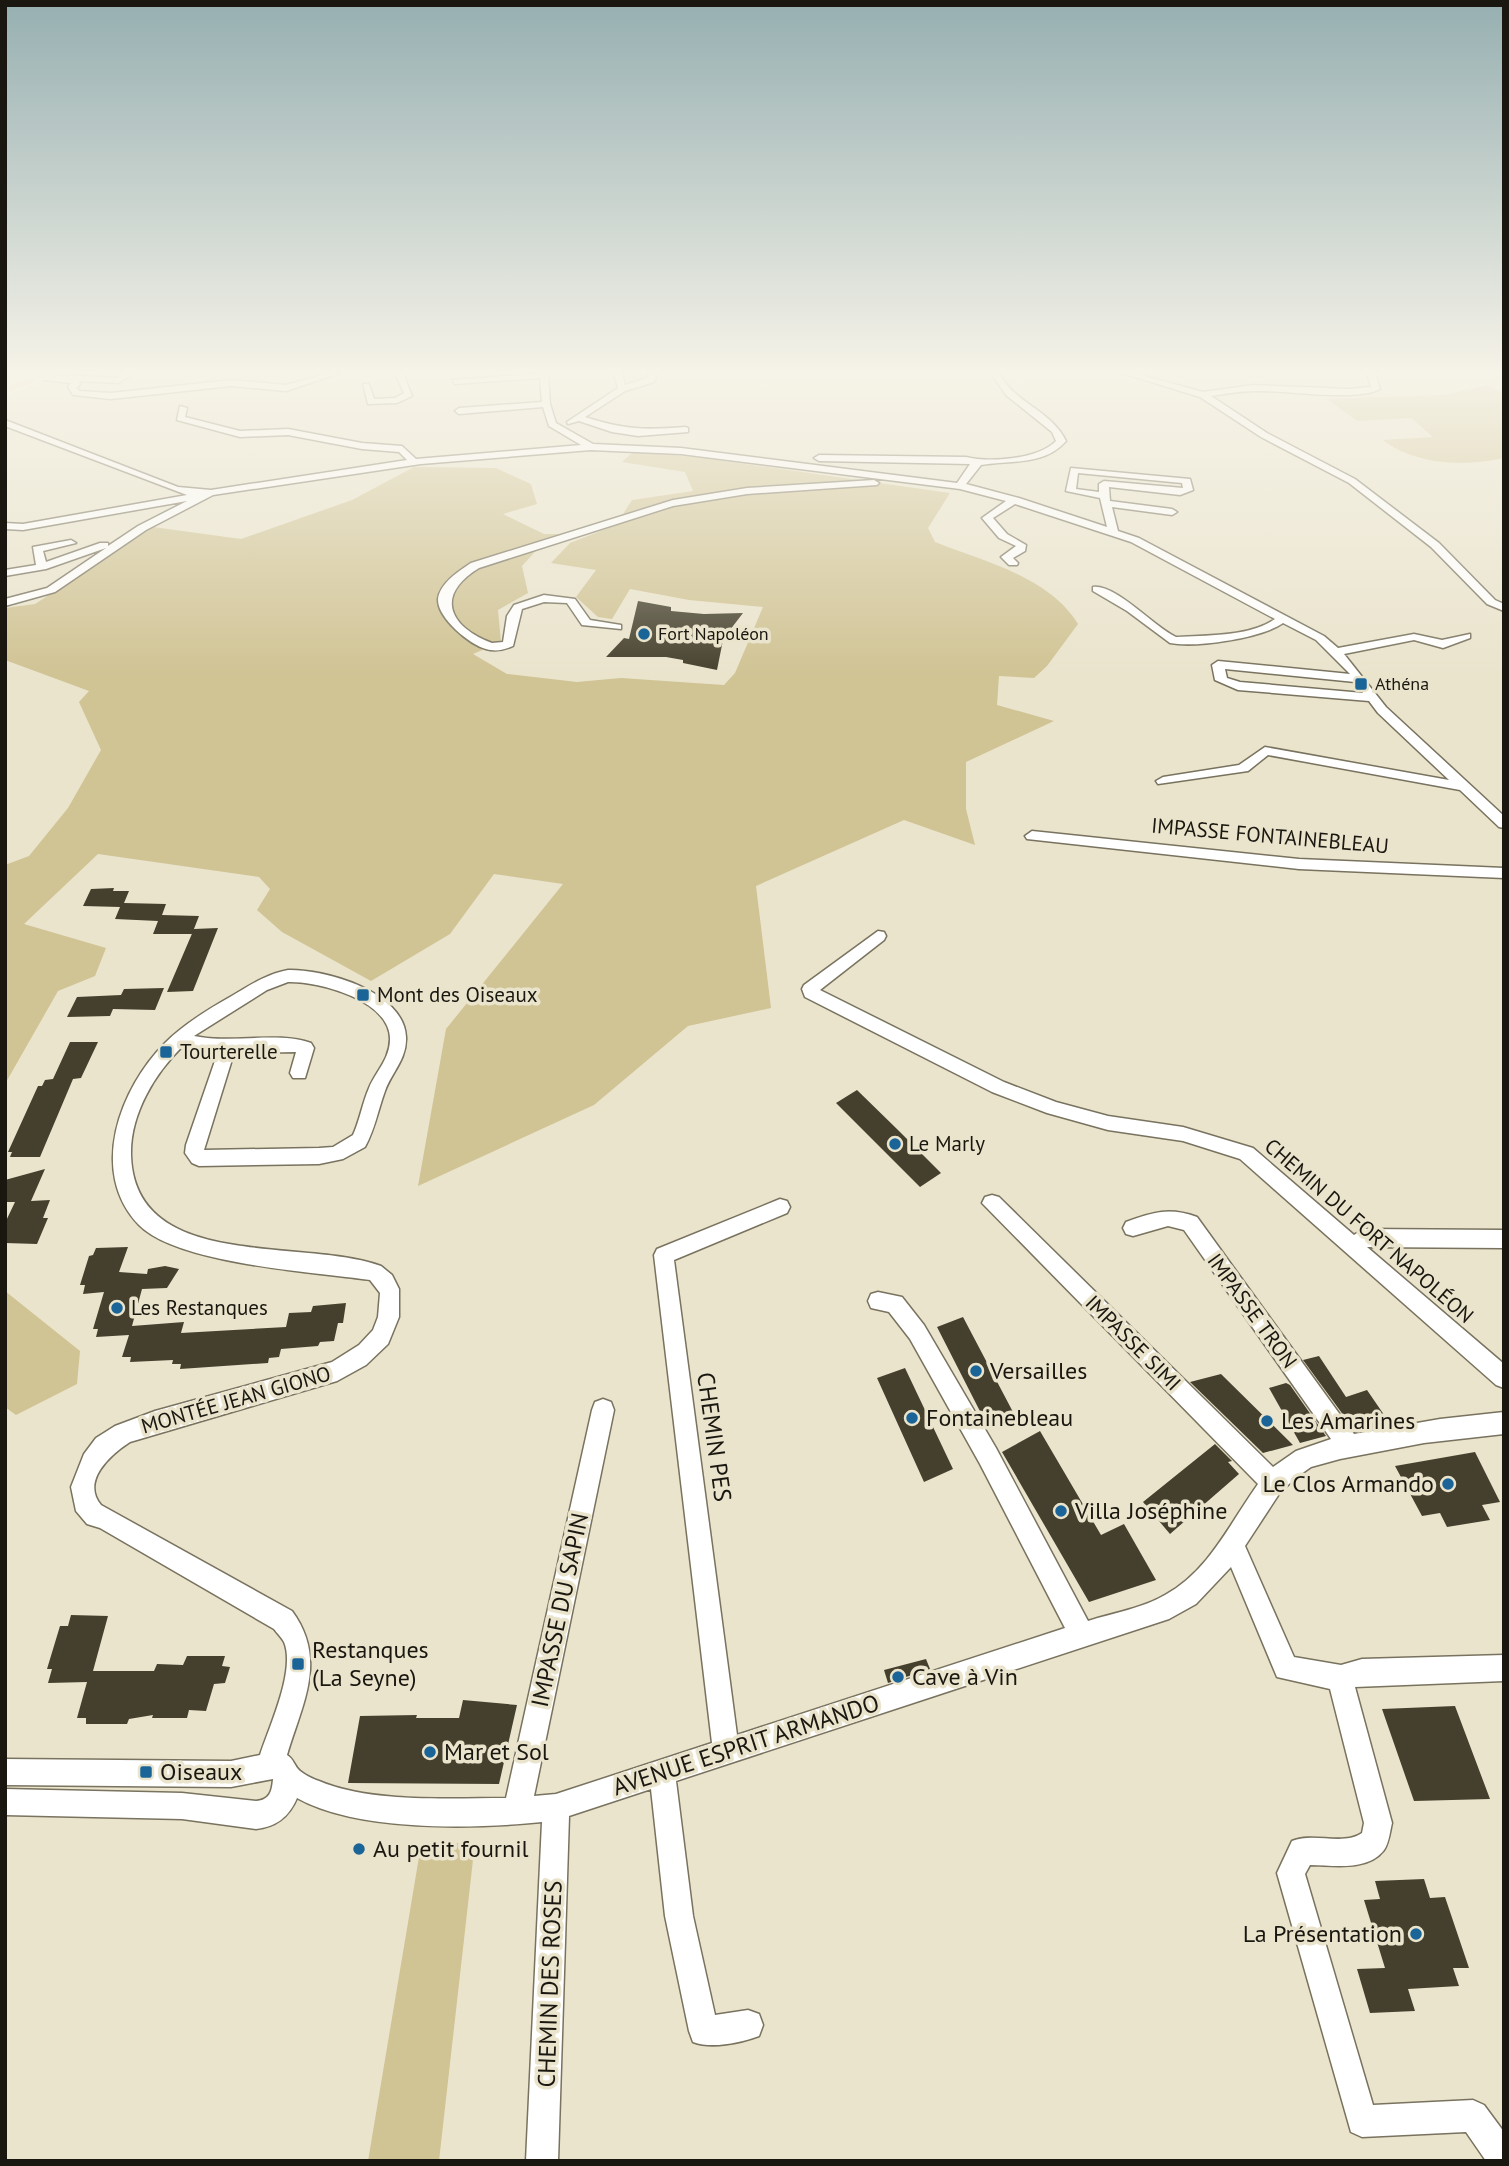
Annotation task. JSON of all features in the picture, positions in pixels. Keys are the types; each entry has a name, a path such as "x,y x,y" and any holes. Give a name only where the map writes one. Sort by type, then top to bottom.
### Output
{"street":[{"path":"137,474 194,496"},
{"path":"5,528 335,474"},
{"path":"865,474 960,486 1016,500 1113,532 1153,549 1320,638 1336,652 1370,697 1504,824"},
{"path":"960,486 968,474"},
{"path":"1073,474 1071,491 1142,516"},
{"path":"1113,532 1104,484 1180,492 1188,490 1187,481 1181,479 1123,474"},
{"path":"1336,474 1356,485 1435,545 1491,602 1504,608"},
{"path":"617,627 586,623 571,601 555,597 543,598 518,607 513,616 509,644 495,649 453,623 444,599 450,584 461,574 487,561 555,542 649,509 723,494 902,479"},
{"path":"5,603 51,590 194,496"},
{"path":"1013,563 1006,557 1021,549 1021,545 1003,536 987,517 1016,500"},
{"path":"1106,503 1172,512"},
{"path":"5,573 41,567 92,551 142,528"},
{"path":"41,567 37,549 71,543"},
{"path":"1097,589 1131,608 1164,636 1174,641 1222,637 1269,628 1283,618"},
{"path":"1336,652 1414,637 1443,644 1466,636"},
{"path":"1358,679 1218,666 1222,680 1238,685 1370,697"},
{"path":"1163,781 1242,768 1265,751 1465,788"},
{"name":"IMPASSE FONTAINEBLEAU","path":"1032,836 1299,864 1504,873"},
{"name":"CHEMIN DU FORT NAPOLÉON","path":"878,936 810,989 811,993 986,1081 1053,1108 1108,1123 1184,1134 1245,1153 1504,1378"},
{"name":"MONTÉE JEAN GIONO","path":"223,1048 226,1055 194,1153 198,1157 318,1156 348,1149 359,1142 381,1079 393,1061 399,1035 396,1023 390,1016 363,995 323,979 287,976 267,984 181,1038 144,1081 124,1127 120,1157 128,1192 139,1212 153,1225 172,1236 198,1245 374,1272 386,1279 391,1294 385,1332 376,1345 360,1358 337,1371 155,1422 123,1434 104,1446 82,1487 84,1503 95,1516 103,1517 283,1620 293,1634 298,1645 296,1680 279,1771"},
{"path":"181,1038 188,1042 223,1048 240,1045 297,1045 305,1048 299,1073"},
{"name":"IMPASSE SIMI","path":"992,1203 1273,1483"},
{"name":"CHEMIN PES","path":"726,1751 664,1255 780,1207"},
{"name":"IMPASSE TRON","path":"1133,1228 1168,1218 1189,1223 1349,1446"},
{"path":"1363,1238 1504,1239"},
{"path":"878,1301 895,1304 917,1332 988,1456 1082,1635"},
{"name":"IMPASSE DU SAPIN","path":"517,1811 603,1410"},
{"name":"AVENUE ESPRIT ARMANDO","path":"279,1771 314,1793 349,1804 426,1812 517,1811 556,1807 1169,1607 1189,1596 1206,1581 1273,1483 1303,1459 1349,1446 1414,1433 1504,1423"},
{"path":"1233,1545 1286,1668 1341,1678 1362,1672 1504,1668"},
{"path":"1341,1678 1378,1823 1374,1841 1359,1852 1302,1851 1291,1872 1362,2121 1473,2116 1504,2159"},
{"path":"5,1772 231,1774 279,1771 284,1797 278,1806 266,1814 256,1815 182,1806 5,1802"},
{"path":"662,1772 679,1916 704,2031 748,2025"},
{"name":"CHEMIN DES ROSES","path":"542,2161 556,1807"}],"shaded area":[{"path":"401,474 509,474 531,484 537,504 503,514 544,534 568,534 543,543 522,566 528,593 498,610 501,642 473,654 507,674 577,682 621,678 724,685 735,673 763,607 689,600 630,589 612,619 598,617 576,597 596,570 551,563 570,543 616,525 632,500 693,491 686,474 816,474 950,493 928,528 935,542 1014,572 1051,594 1066,608 1078,624 1047,666 1034,678 999,676 997,705 1054,721 966,762 966,809 975,845 904,820 756,886 771,1008 688,1026 594,1105 418,1186 446,1029 563,884 494,874 450,934 371,981 282,932 257,910 270,889 259,877 98,854 24,924 106,948 95,976 58,991 5,1084 5,865 29,856 68,808 101,750 79,702 89,691 5,660 5,608 35,604 153,527 241,539 352,500"},
{"path":"5,1291 80,1351 77,1384 16,1415 5,1407"},
{"path":"475,1842 439,2161 368,2161 421,1845"}],"building":[{"name":"Fort Napoléon","path":"638,601 671,607 671,611 743,613 730,630 725,630 717,670 666,657 606,657 624,638 629,639"},
{"path":"114,888 113,891 129,891 124,903 166,904 162,915 199,916 192,934 153,934 158,921 115,919 120,907 83,906 91,889"},
{"path":"218,928 193,991 167,992 194,929"},
{"path":"164,988 155,1010 113,1009 110,1016 67,1017 77,997 121,995 124,989"},
{"path":"70,1042 98,1042 81,1078 73,1079 40,1157 10,1157 12,1152 8,1152 38,1086 42,1086 45,1080 53,1079"},
{"name":"Le Marly","path":"857,1090 941,1173 920,1187 836,1103"},
{"path":"45,1169 31,1201 50,1200 43,1218 48,1218 37,1244 5,1243 5,1223 15,1202 5,1202 5,1180"},
{"name":"Les Restanques","path":"128,1247 119,1272 147,1274 148,1269 165,1266 179,1269 167,1288 142,1289 132,1326 184,1322 181,1333 286,1327 289,1313 311,1312 313,1306 346,1303 343,1323 338,1323 334,1341 320,1342 318,1346 281,1349 279,1357 269,1358 268,1363 180,1369 181,1364 172,1364 173,1360 130,1362 131,1357 122,1357 129,1335 96,1337 98,1329 93,1329 104,1292 83,1294 85,1285 80,1285 89,1256 93,1255 96,1248"},
{"name":"Versailles","path":"963,1317 1013,1412 986,1423 937,1327"},
{"path":"1319,1356 1346,1397 1367,1390 1391,1425 1355,1431 1303,1360"},
{"name":"Fontainebleau","path":"905,1368 953,1469 924,1482 877,1378"},
{"path":"1221,1374 1293,1445 1263,1453 1190,1382"},
{"path":"1286,1383 1326,1436 1300,1443 1269,1388"},
{"name":"Villa Joséphine","path":"1040,1431 1101,1535 1124,1524 1156,1580 1089,1602 1002,1452"},
{"path":"1215,1444 1232,1461 1228,1462 1239,1474 1170,1534 1143,1502"},
{"name":"Le Clos Armando","path":"1475,1452 1500,1502 1482,1505 1490,1520 1447,1527 1440,1513 1422,1516 1395,1466"},
{"path":"71,1615 108,1616 93,1671 154,1671 157,1664 183,1665 187,1656 225,1656 222,1666 230,1667 225,1683 214,1684 206,1711 189,1710 187,1718 152,1718 153,1715 129,1719 127,1724 86,1724 86,1718 77,1718 87,1682 48,1683 52,1669 47,1669 60,1626 68,1626"},
{"name":"Cave à Vin","path":"926,1659 930,1669 888,1683 884,1670"},
{"name":"Mar et Sol","path":"463,1700 517,1705 499,1784 348,1783 360,1716 417,1715 416,1718 459,1718"},
{"path":"1455,1706 1490,1799 1414,1801 1382,1709"},
{"name":"La Présentation","path":"1424,1879 1430,1898 1445,1897 1469,1968 1453,1968 1459,1986 1408,1989 1415,2011 1370,2013 1357,1969 1385,1968 1364,1900 1380,1899 1375,1881"}],"place":[{"name":"Fort Napoléon","path":"644,634"},
{"name":"Athéna","path":"1361,684"},
{"name":"Mont des Oiseaux","path":"363,995"},
{"name":"Tourterelle","path":"166,1052"},
{"name":"Le Marly","path":"895,1144"},
{"name":"Les Restanques","path":"117,1308"},
{"name":"Versailles","path":"976,1371"},
{"name":"Fontainebleau","path":"912,1418"},
{"name":"Les Amarines","path":"1267,1421"},
{"name":"Le Clos Armando","path":"1448,1484"},
{"name":"Villa Joséphine","path":"1061,1511"},
{"name":"Restanques (La Seyne)","path":"298,1664"},
{"name":"Cave à Vin","path":"898,1677"},
{"name":"Mar et Sol","path":"430,1752"},
{"name":"Oiseaux","path":"146,1772"},
{"name":"Au petit fournil","path":"359,1849"},
{"name":"La Présentation","path":"1416,1934"}]}
